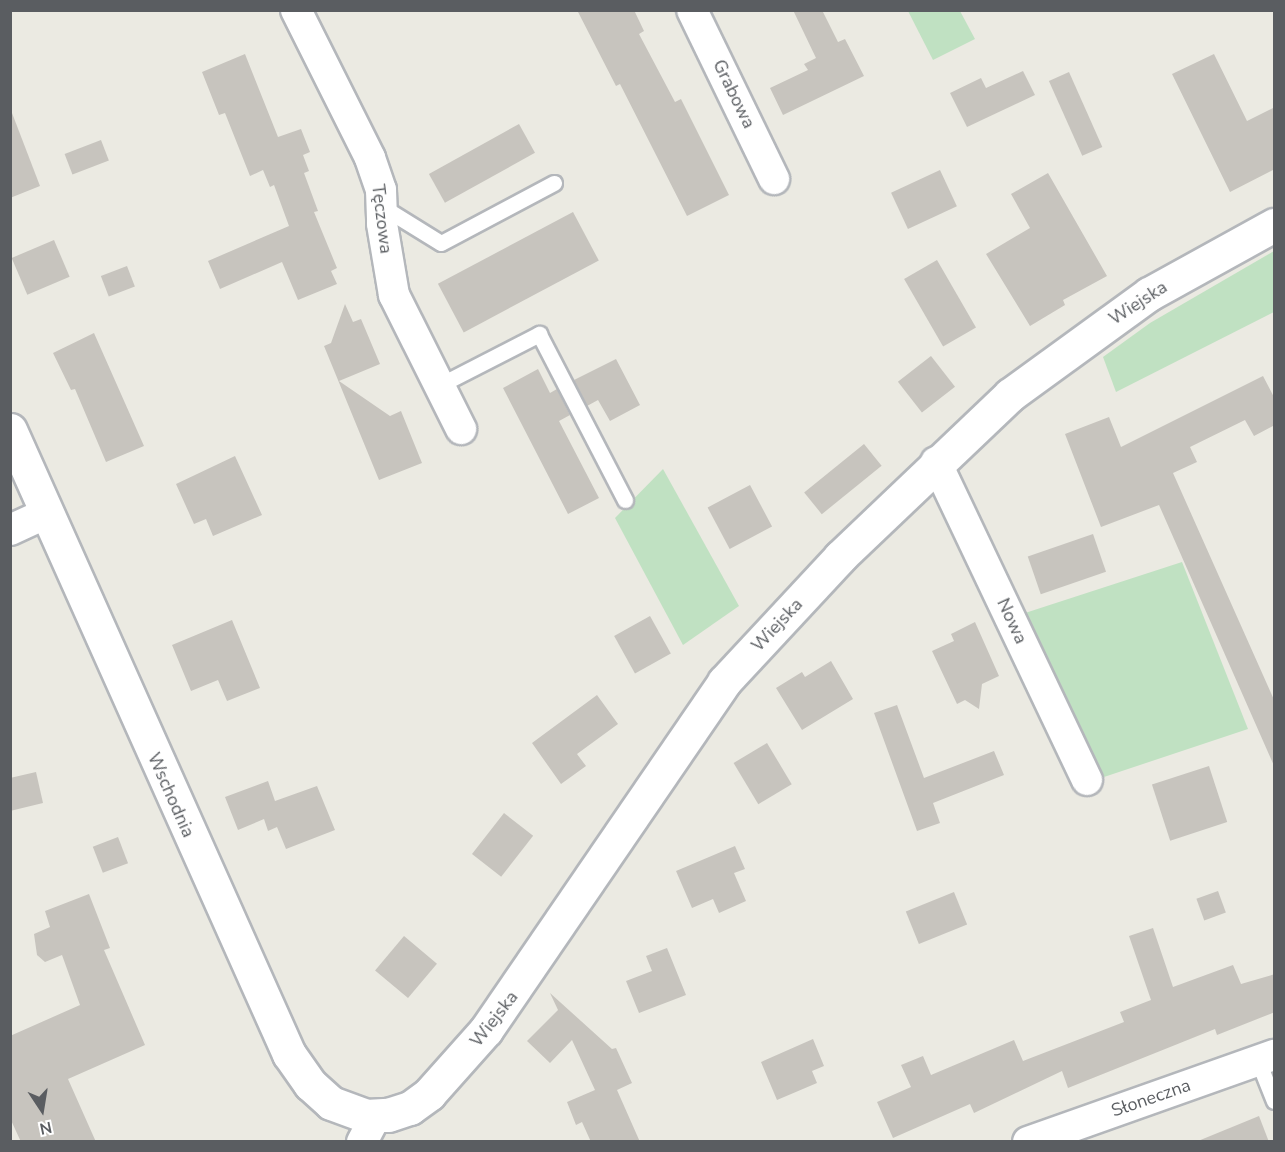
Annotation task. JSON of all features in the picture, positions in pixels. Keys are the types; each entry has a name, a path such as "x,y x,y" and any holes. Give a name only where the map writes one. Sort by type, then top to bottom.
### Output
{"street":[{"name":"Tęczowa","path":"296,10 370,158 381,189 381,206 394,295 461,429"},
{"name":"Grabowa","path":"692,10 774,179"},
{"name":"Wiejska","path":"370,1133 410,1108 437,1087 461,1060 516,992 724,682 936,462 1010,395 1077,344 1149,294 1275,225"},
{"name":"Wschodnia","path":"10,430 289,1054 310,1084 370,1133"},
{"name":"Nowa","path":"936,462 1087,780"},
{"path":"10,530 47,513"},
{"name":"Słoneczna","path":"1028,1142 1266,1058"}],"lane":[{"path":"381,206 441,243 554,183"},
{"path":"438,386 539,334 625,500"},
{"path":"1266,1058 1275,1101"}],"green space":[{"path":"908,11 960,11 975,39 933,60"},
{"path":"1274,251 1274,312 1116,392 1103,357 1150,323"},
{"path":"663,469 739,606 683,645 615,518"},
{"path":"1182,562 1248,729 1104,777 1022,614"}],"building":[{"path":"577,10 634,10 644,31 639,34 675,102 681,99 729,195 687,216 620,84 616,86"},
{"path":"793,10 822,10 838,42 845,39 864,76 783,115 770,88 808,70 804,64 816,58"},
{"path":"245,54 278,137 301,129 310,152 303,155 309,171 304,173 318,211 314,212 337,268 331,271 337,284 298,300 282,262 220,289 208,261 289,226 274,185 270,187 263,170 250,176 225,113 219,115 202,72"},
{"path":"1214,54 1247,121 1275,107 1275,169 1230,192 1172,74"},
{"path":"1023,71 1035,95 967,127 950,93 981,78 986,88"},
{"path":"1069,72 1102,147 1082,156 1049,81"},
{"path":"12,113 40,186 10,198 10,114"},
{"path":"519,124 535,153 445,203 429,174"},
{"path":"101,140 109,161 72,175 65,154"},
{"path":"940,170 957,206 908,229 891,193"},
{"path":"1048,173 1107,276 1063,300 1065,305 1030,326 986,254 1030,228 1011,194"},
{"path":"573,212 599,261 464,332 438,284"},
{"path":"54,240 70,277 27,295 12,258"},
{"path":"937,260 976,328 943,347 904,279"},
{"path":"127,266 135,287 109,297 101,276"},
{"path":"345,304 353,322 361,319 380,364 339,381 390,416 401,411 422,463 379,480 324,346 331,343"},
{"path":"94,333 144,446 106,462 75,389 71,390 53,353"},
{"path":"931,356 955,387 922,413 898,382"},
{"path":"616,359 640,405 610,421 598,400 587,406 574,380"},
{"path":"538,369 550,393 557,389 570,415 559,421 599,498 568,514 503,388"},
{"path":"1263,376 1275,399 1275,425 1254,436 1245,420 1190,447 1197,462 1173,473 1275,702 1275,768 1159,505 1101,527 1065,434 1109,417 1121,447"},
{"path":"864,444 882,466 822,514 804,492"},
{"path":"235,456 262,515 213,536 206,519 194,524 176,484"},
{"path":"750,485 772,526 730,549 708,508"},
{"path":"1093,534 1106,572 1041,594 1028,556"},
{"path":"650,616 671,654 635,673 614,636"},
{"path":"232,620 260,688 227,701 218,680 191,691 172,645"},
{"path":"975,622 999,676 982,684 979,709 965,700 957,704 932,651 954,641 951,634"},
{"path":"831,661 853,699 802,730 776,688 802,672 805,677"},
{"path":"597,695 618,724 577,754 586,766 561,784 532,743"},
{"path":"897,705 924,778 994,751 1004,775 933,803 940,823 917,831 874,713"},
{"path":"767,743 792,784 758,804 734,763"},
{"path":"1209,766 1227,822 1170,841 1152,785"},
{"path":"36,772 43,803 10,811 10,778"},
{"path":"268,781 275,801 317,786 335,830 286,849 277,827 268,831 264,819 238,830 225,797"},
{"path":"504,813 533,836 501,877 472,854"},
{"path":"118,837 128,863 103,873 93,847"},
{"path":"735,846 745,869 734,873 746,901 719,913 713,899 692,908 676,871"},
{"path":"1218,891 1226,913 1204,920 1196,899"},
{"path":"954,892 967,924 919,944 906,911"},
{"path":"89,894 110,948 104,950 145,1045 68,1079 96,1142 21,1142 10,1118 10,1036 80,1005 62,955 45,962 37,955 34,934 50,927 45,911"},
{"path":"1153,928 1173,987 1233,965 1241,984 1275,974 1275,1012 1217,1035 1215,1029 1068,1088 1062,1071 974,1113 970,1104 893,1138 877,1102 911,1087 901,1065 923,1056 931,1075 1014,1040 1023,1061 1124,1022 1120,1012 1151,1000 1129,936"},
{"path":"404,936 437,964 408,998 375,970"},
{"path":"667,948 686,995 639,1013 626,981 652,971 646,956"},
{"path":"550,993 612,1049 616,1048 632,1083 617,1090 640,1142 591,1142 582,1122 576,1125 567,1102 595,1090 572,1040 550,1063 527,1041 558,1010"},
{"path":"813,1039 824,1066 812,1071 817,1083 777,1100 761,1062"},
{"path":"1259,1116 1269,1142 1198,1142 1198,1141"}]}
